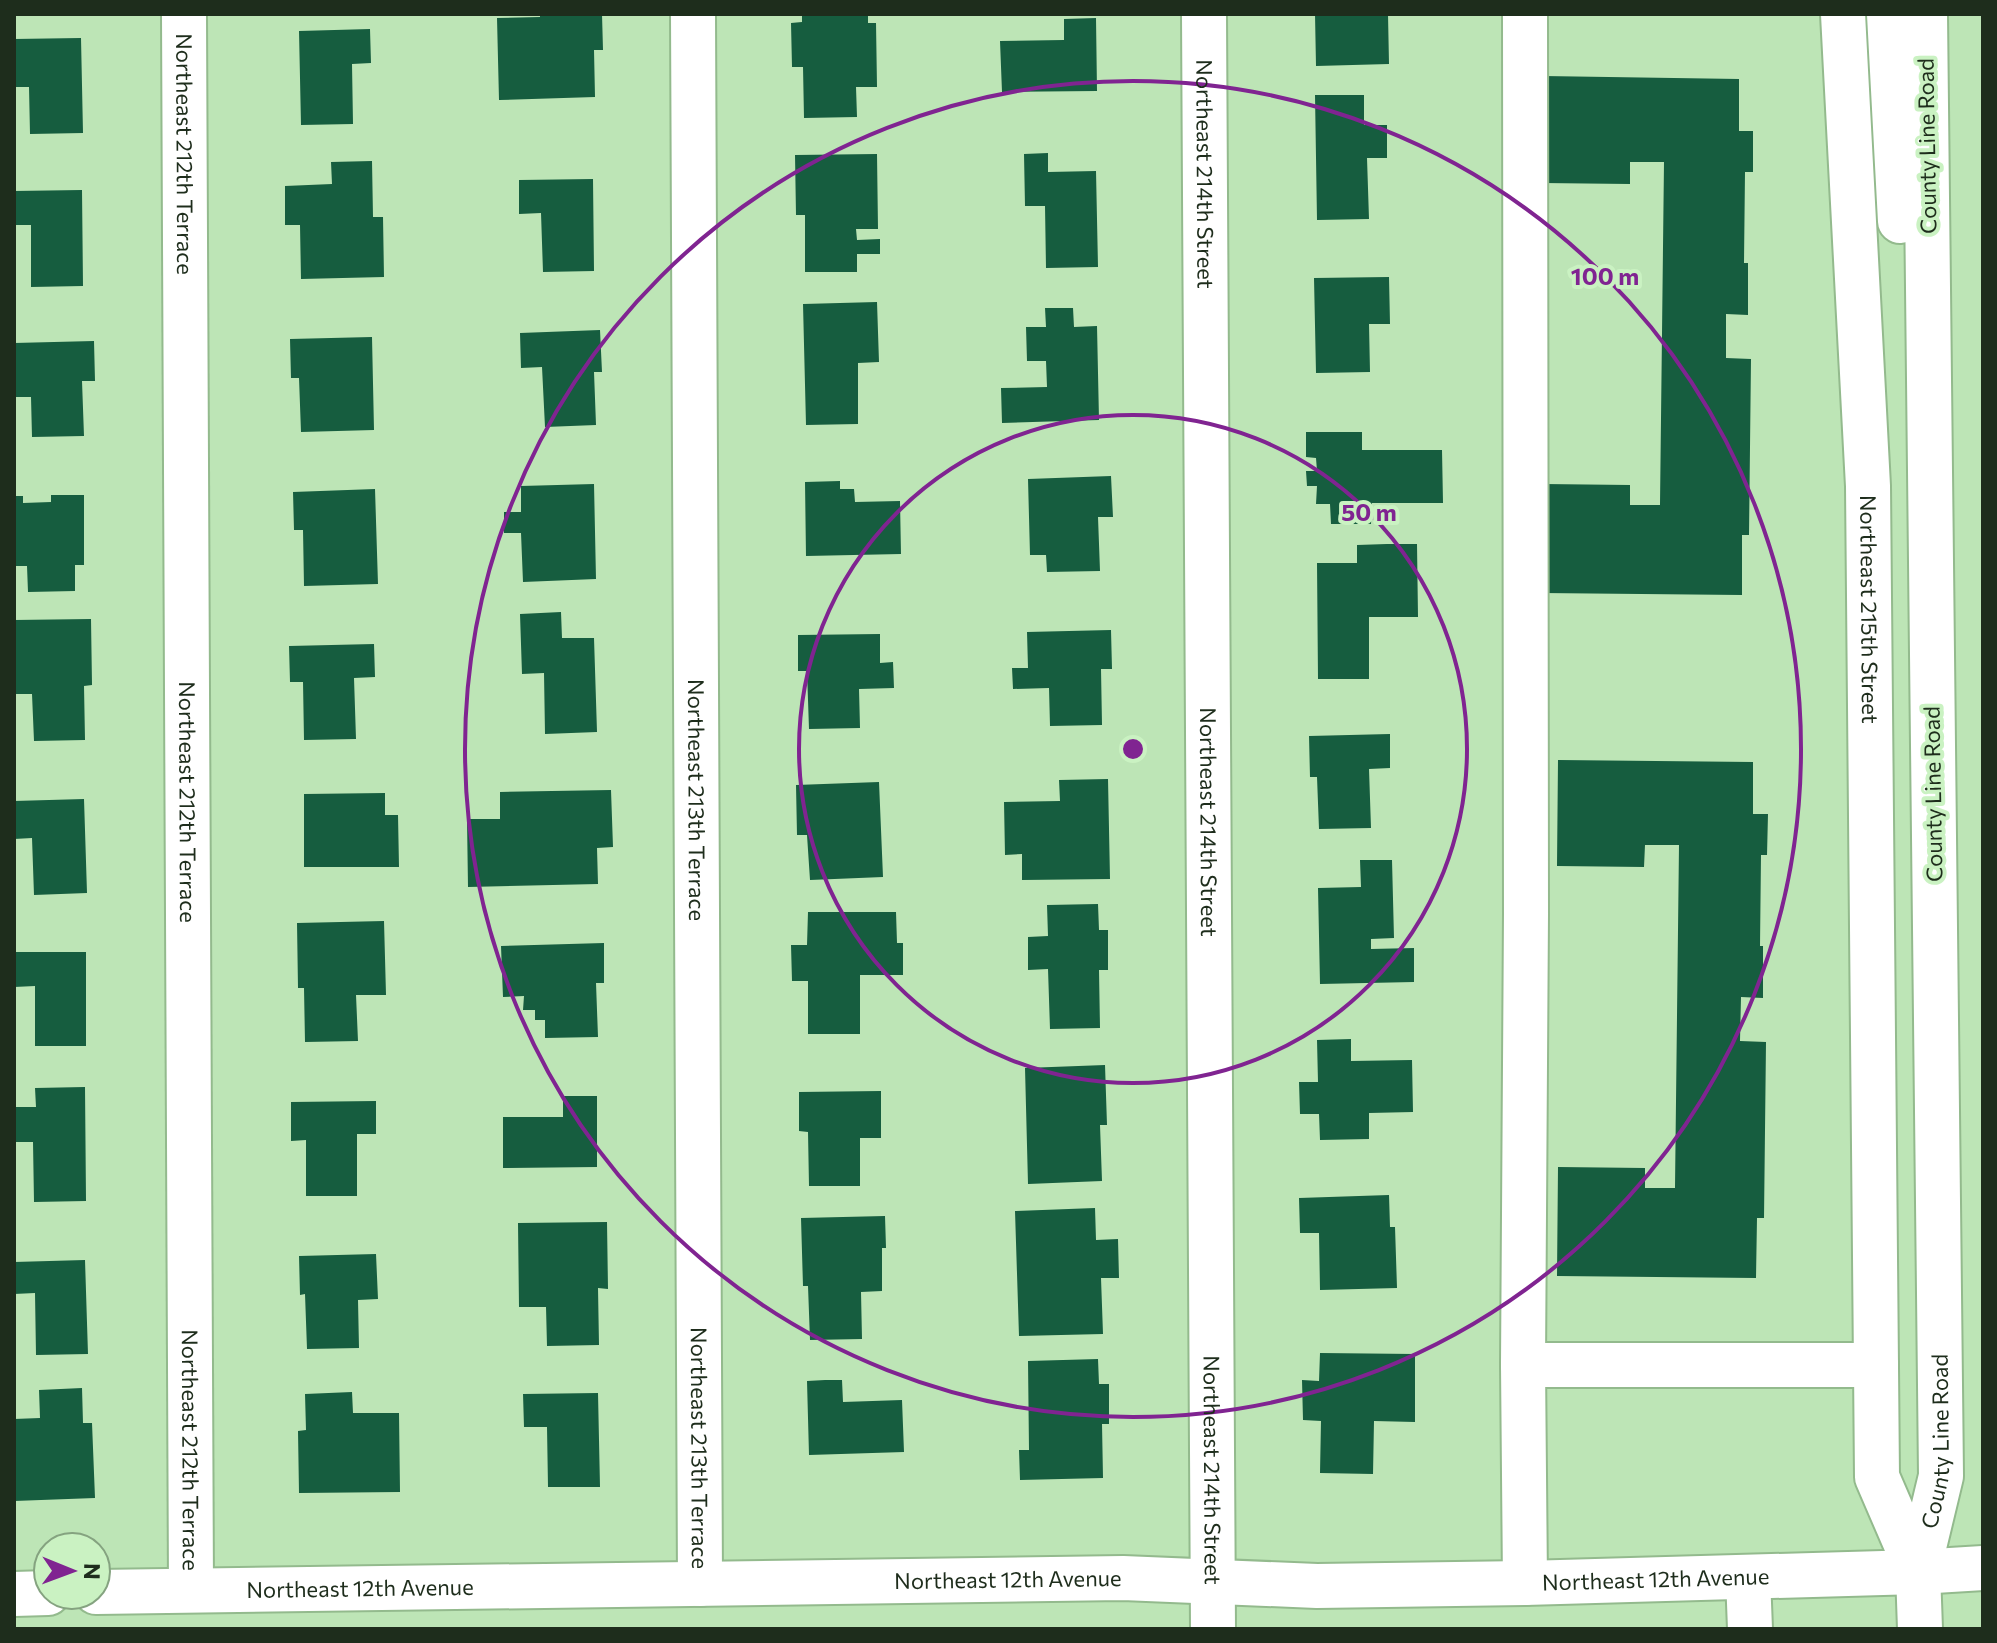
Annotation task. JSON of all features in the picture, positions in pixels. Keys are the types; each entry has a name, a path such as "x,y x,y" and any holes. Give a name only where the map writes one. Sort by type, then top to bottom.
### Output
{"street":[{"name":"Northeast 212th Terrace","path":"184,14 191,1590"},
{"name":"Northeast 213th Terrace","path":"693,14 700,1584"},
{"name":"Northeast 214th Street","path":"1204,14 1213,1629"},
{"path":"1525,14 1525,1583"},
{"path":"1889,14 1908,365 1929,397"},
{"name":"County Line Road","path":"1920,1629 1918,1572 1941,1476 1925,14"},
{"name":"Northeast 215th Street","path":"1833,19 1868,486 1874,1206"},
{"name":"County Line Road","path":"1874,1206 1877,1477 1918,1572"},
{"path":"1523,1365 1876,1365"},
{"name":"Northeast 12th Avenue","path":"112,1592 1123,1578 1317,1586 1748,1577 1983,1568"},
{"path":"1748,1577 1750,1629"}],"building":[{"path":"540,14 602,14 603,50 594,50 595,97 499,100 497,18 540,17"},
{"path":"802,14 868,14 868,23 876,23 877,87 856,87 857,117 804,118 803,67 792,67 791,23 802,22"},
{"path":"1315,14 1388,14 1389,64 1316,66"},
{"path":"1096,18 1097,91 1002,92 1000,41 1064,40 1064,19"},
{"path":"370,29 371,63 352,64 353,124 301,125 299,31"},
{"path":"81,38 83,133 30,134 29,87 14,87 14,39"},
{"path":"1543,76 1739,79 1739,131 1753,131 1753,172 1745,172 1744,263 1748,263 1748,315 1726,314 1726,358 1751,359 1749,535 1742,535 1742,595 1541,593 1543,484 1630,485 1630,505 1660,505 1664,162 1630,162 1630,184 1542,183"},
{"path":"1315,95 1364,95 1364,125 1387,125 1387,158 1367,158 1369,219 1317,220"},
{"path":"1048,153 1048,172 1096,171 1098,267 1046,268 1045,206 1025,206 1024,154"},
{"path":"877,154 878,229 856,229 857,240 880,239 880,254 857,254 857,272 805,272 805,215 796,215 795,155"},
{"path":"372,161 373,217 383,217 384,277 301,279 300,225 285,225 285,186 332,184 331,162"},
{"path":"593,179 594,271 543,272 541,213 519,214 519,180"},
{"path":"82,190 83,286 31,287 31,225 14,225 14,191"},
{"path":"1389,277 1390,324 1369,324 1370,372 1316,373 1314,278"},
{"path":"877,302 879,362 858,363 858,424 806,425 803,304"},
{"path":"1045,308 1073,308 1074,327 1097,326 1099,420 1002,423 1001,388 1047,387 1046,361 1027,361 1026,327 1046,327"},
{"path":"600,330 602,372 594,372 596,425 545,427 542,367 521,368 520,333"},
{"path":"372,337 374,430 301,432 299,378 291,378 290,339"},
{"path":"94,341 95,381 82,381 84,436 32,437 31,397 14,397 14,343"},
{"path":"1306,432 1362,432 1362,450 1442,450 1443,503 1372,503 1371,524 1331,524 1330,504 1316,504 1317,486 1307,486 1306,471 1317,471 1316,458 1306,457"},
{"path":"1111,476 1113,517 1098,517 1100,571 1047,572 1046,555 1030,555 1028,479"},
{"path":"840,481 840,489 854,489 855,502 900,501 901,554 806,556 805,482"},
{"path":"594,484 596,579 523,582 521,533 504,533 504,512 521,512 521,486"},
{"path":"375,489 378,584 304,586 303,530 294,530 293,492"},
{"path":"51,495 84,495 84,565 75,565 75,591 28,592 27,566 14,566 14,496 23,496 23,503 51,502"},
{"path":"1417,544 1418,617 1369,617 1369,679 1318,679 1317,563 1357,563 1357,545"},
{"path":"561,612 562,638 594,638 597,732 545,734 544,673 522,674 520,614"},
{"path":"91,619 92,685 84,686 85,740 34,741 32,694 14,694 14,620"},
{"path":"1111,630 1112,669 1101,669 1102,725 1050,726 1049,688 1013,689 1012,668 1028,668 1027,632"},
{"path":"880,634 880,663 893,662 894,688 859,689 860,728 809,729 807,671 798,671 798,635"},
{"path":"374,644 375,677 354,678 356,739 304,740 303,682 290,682 289,646"},
{"path":"1390,734 1390,768 1369,769 1371,828 1319,829 1317,777 1310,777 1309,736"},
{"path":"1558,760 1753,762 1753,814 1768,814 1767,855 1761,855 1763,998 1741,997 1740,1041 1766,1042 1764,1218 1757,1218 1756,1278 1557,1276 1558,1167 1645,1168 1645,1188 1675,1188 1679,845 1645,845 1644,867 1557,866"},
{"path":"1108,779 1110,879 1022,880 1022,854 1005,855 1004,802 1060,801 1059,780"},
{"path":"879,782 883,877 810,880 807,835 797,835 796,785"},
{"path":"611,790 613,847 597,848 598,884 468,887 467,819 500,819 500,792"},
{"path":"385,793 385,815 398,815 399,867 304,867 304,794"},
{"path":"84,799 87,893 34,895 32,838 14,839 14,801"},
{"path":"1360,860 1392,860 1394,938 1371,939 1371,949 1414,948 1414,982 1320,984 1318,888 1361,887"},
{"path":"1098,904 1099,930 1108,930 1108,970 1099,970 1100,1028 1050,1029 1048,969 1028,970 1028,937 1048,936 1047,905"},
{"path":"808,912 896,912 897,943 903,943 903,975 860,975 860,1034 808,1034 808,981 792,981 791,945 807,945"},
{"path":"384,921 386,995 356,995 358,1041 305,1042 304,988 298,988 297,923"},
{"path":"604,943 604,983 596,983 598,1037 545,1038 545,1020 535,1020 535,1010 523,1010 524,996 503,997 501,946"},
{"path":"14,952 86,952 86,1046 35,1046 35,986 14,987"},
{"path":"1351,1039 1351,1061 1412,1060 1413,1112 1369,1113 1369,1139 1320,1140 1319,1114 1300,1114 1299,1082 1318,1082 1317,1040"},
{"path":"1105,1065 1107,1125 1100,1125 1102,1181 1028,1184 1025,1068"},
{"path":"85,1087 86,1201 34,1202 33,1142 14,1142 14,1107 36,1107 35,1088"},
{"path":"881,1091 881,1138 860,1138 860,1186 809,1186 808,1132 799,1131 799,1092"},
{"path":"563,1096 597,1096 597,1167 503,1168 503,1117 563,1117"},
{"path":"376,1101 376,1134 357,1134 357,1196 306,1196 306,1140 291,1141 291,1102"},
{"path":"1389,1195 1390,1227 1395,1227 1397,1288 1320,1290 1319,1233 1300,1233 1299,1198"},
{"path":"1095,1208 1096,1240 1118,1239 1119,1278 1101,1278 1103,1334 1019,1336 1015,1211"},
{"path":"885,1216 882,1291 861,1292 862,1339 810,1340 808,1286 803,1286 801,1218"},
{"path":"607,1222 608,1289 598,1288 599,1345 547,1346 546,1307 519,1307 518,1223"},
{"path":"376,1254 378,1299 358,1300 359,1348 307,1349 305,1294 300,1295 299,1256"},
{"path":"85,1260 88,1354 36,1355 35,1293 14,1294 14,1262"},
{"path":"1320,1353 1415,1354 1415,1422 1374,1421 1373,1474 1320,1473 1321,1421 1303,1420 1302,1380 1319,1381"},
{"path":"1098,1359 1099,1384 1109,1384 1109,1424 1102,1424 1103,1478 1020,1480 1019,1450 1029,1450 1028,1361"},
{"path":"842,1380 843,1402 902,1400 904,1452 809,1455 807,1381"},
{"path":"82,1388 83,1423 92,1423 95,1498 14,1501 14,1419 40,1418 39,1390"},
{"path":"352,1392 353,1413 399,1413 400,1492 299,1493 298,1431 306,1430 305,1394"},
{"path":"598,1393 600,1487 548,1487 547,1427 524,1427 523,1394"}]}
